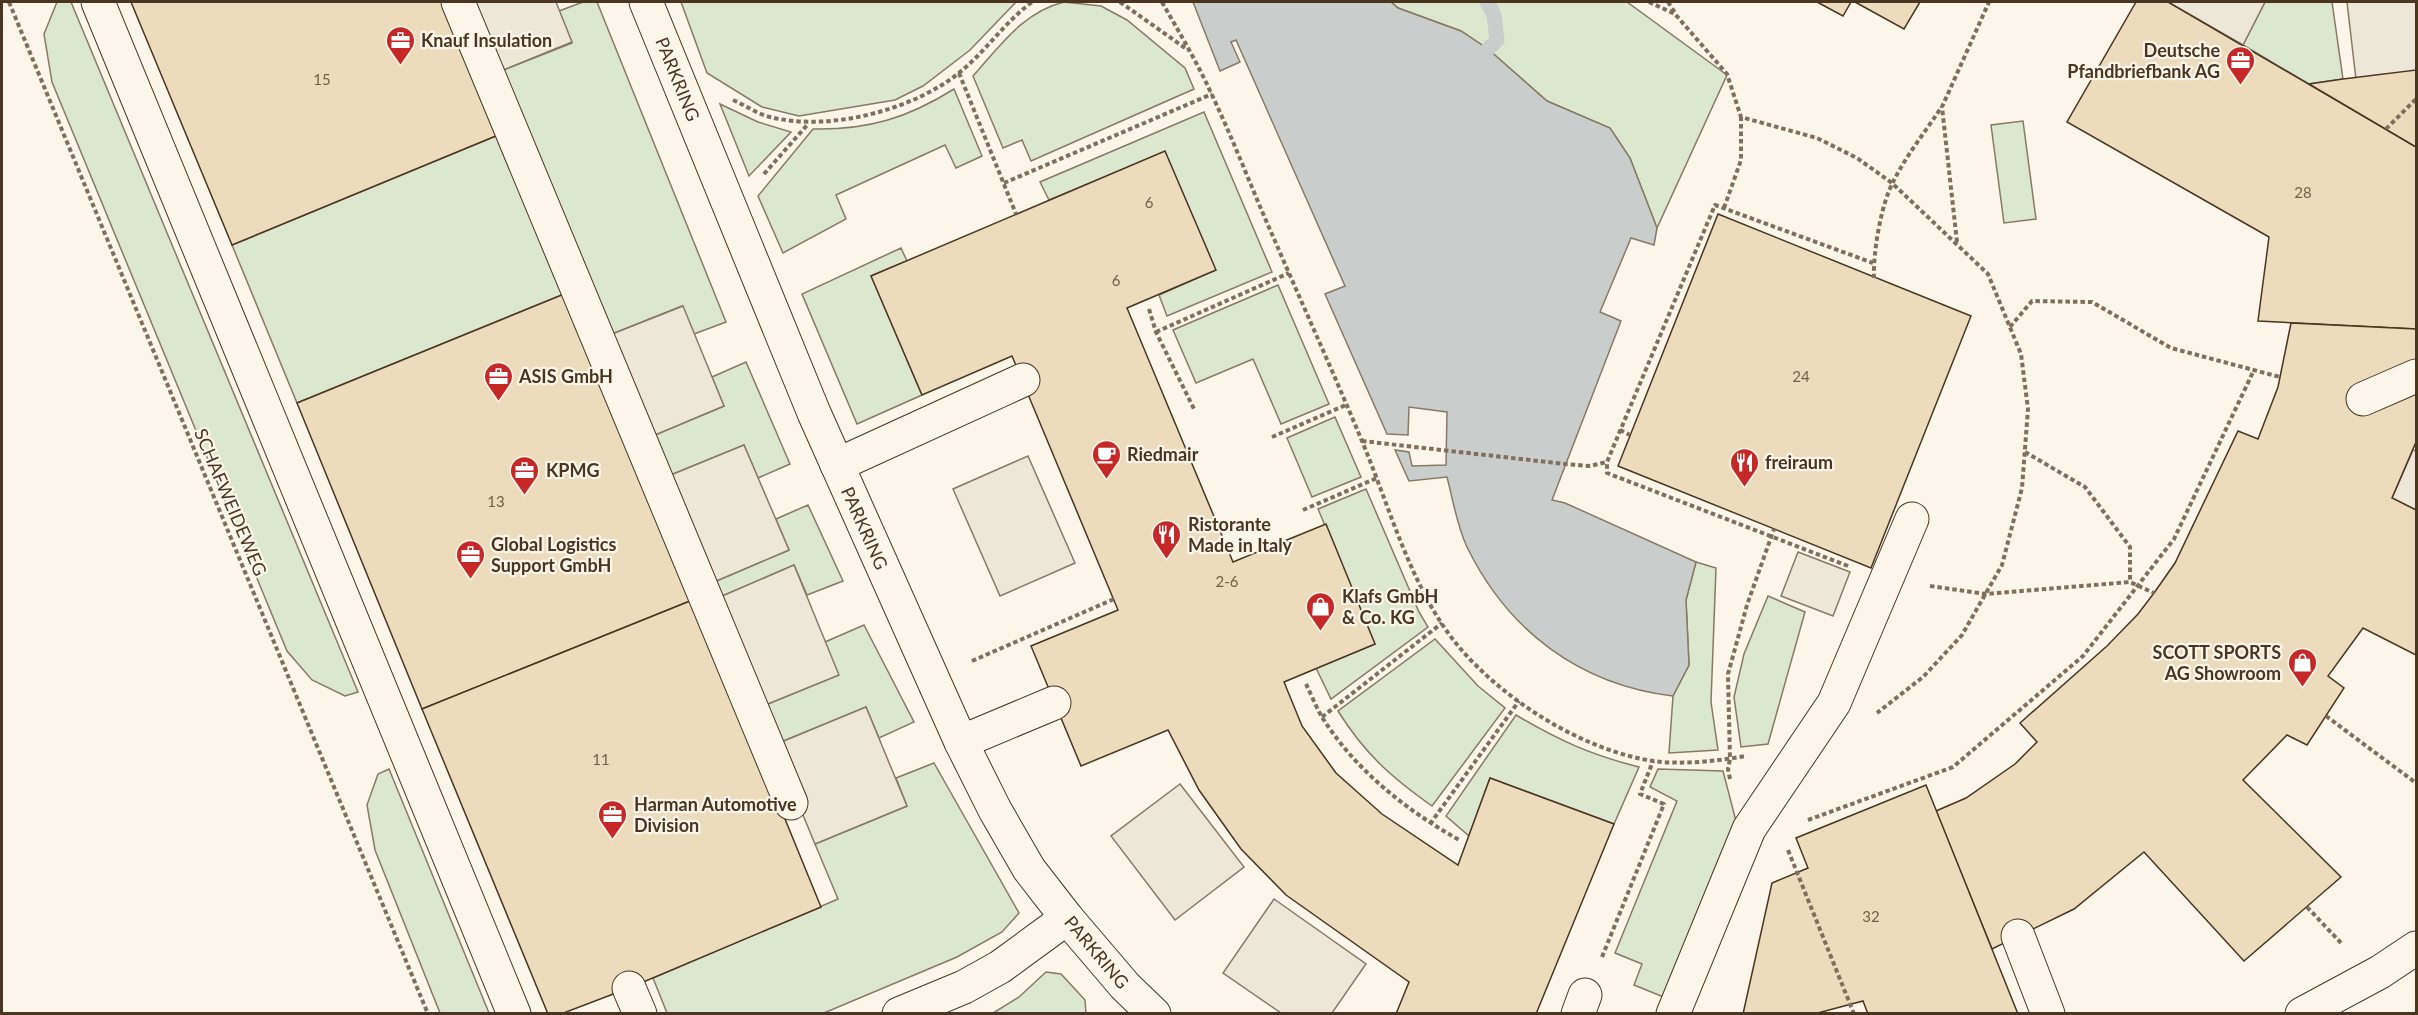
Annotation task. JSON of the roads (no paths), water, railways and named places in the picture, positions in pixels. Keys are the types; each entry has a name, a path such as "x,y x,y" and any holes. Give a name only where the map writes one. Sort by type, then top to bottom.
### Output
{"street":[{"path":"98,2 514,1014"},
{"path":"458,2 791,804"},
{"name":"PARKRING","path":"646,2 837,465 961,742 995,810 1029,869 1067,918 1125,986 1154,1014"},
{"path":"2363,399 2416,376"},
{"path":"837,465 1023,380"},
{"path":"1673,1014 1749,829 1834,703 1912,519"},
{"path":"961,742 1054,703"},
{"path":"899,1014 964,987 1000,967 1067,918"},
{"path":"2018,936 2048,1014"},
{"path":"2302,1014 2370,977 2416,948"}],"waterway":[{"path":"1487,2 1494,15 1497,40 1488,49"}],"place":[{"name":"Knauf Insulation","path":"400,66"},
{"name":"Deutsche Pfandbriefbank AG","path":"2241,86"},
{"name":"ASIS GmbH","path":"498,402"},
{"name":"Riedmair","path":"1106,480"},
{"name":"freiraum","path":"1744,488"},
{"name":"KPMG","path":"525,496"},
{"name":"Ristorante Made in Italy","path":"1167,560"},
{"name":"Global Logistics Support GmbH","path":"470,580"},
{"name":"Klafs GmbH & Co. KG","path":"1321,632"},
{"name":"SCOTT SPORTS AG Showroom","path":"2302,688"},
{"name":"Harman Automotive Division","path":"613,840"}]}
